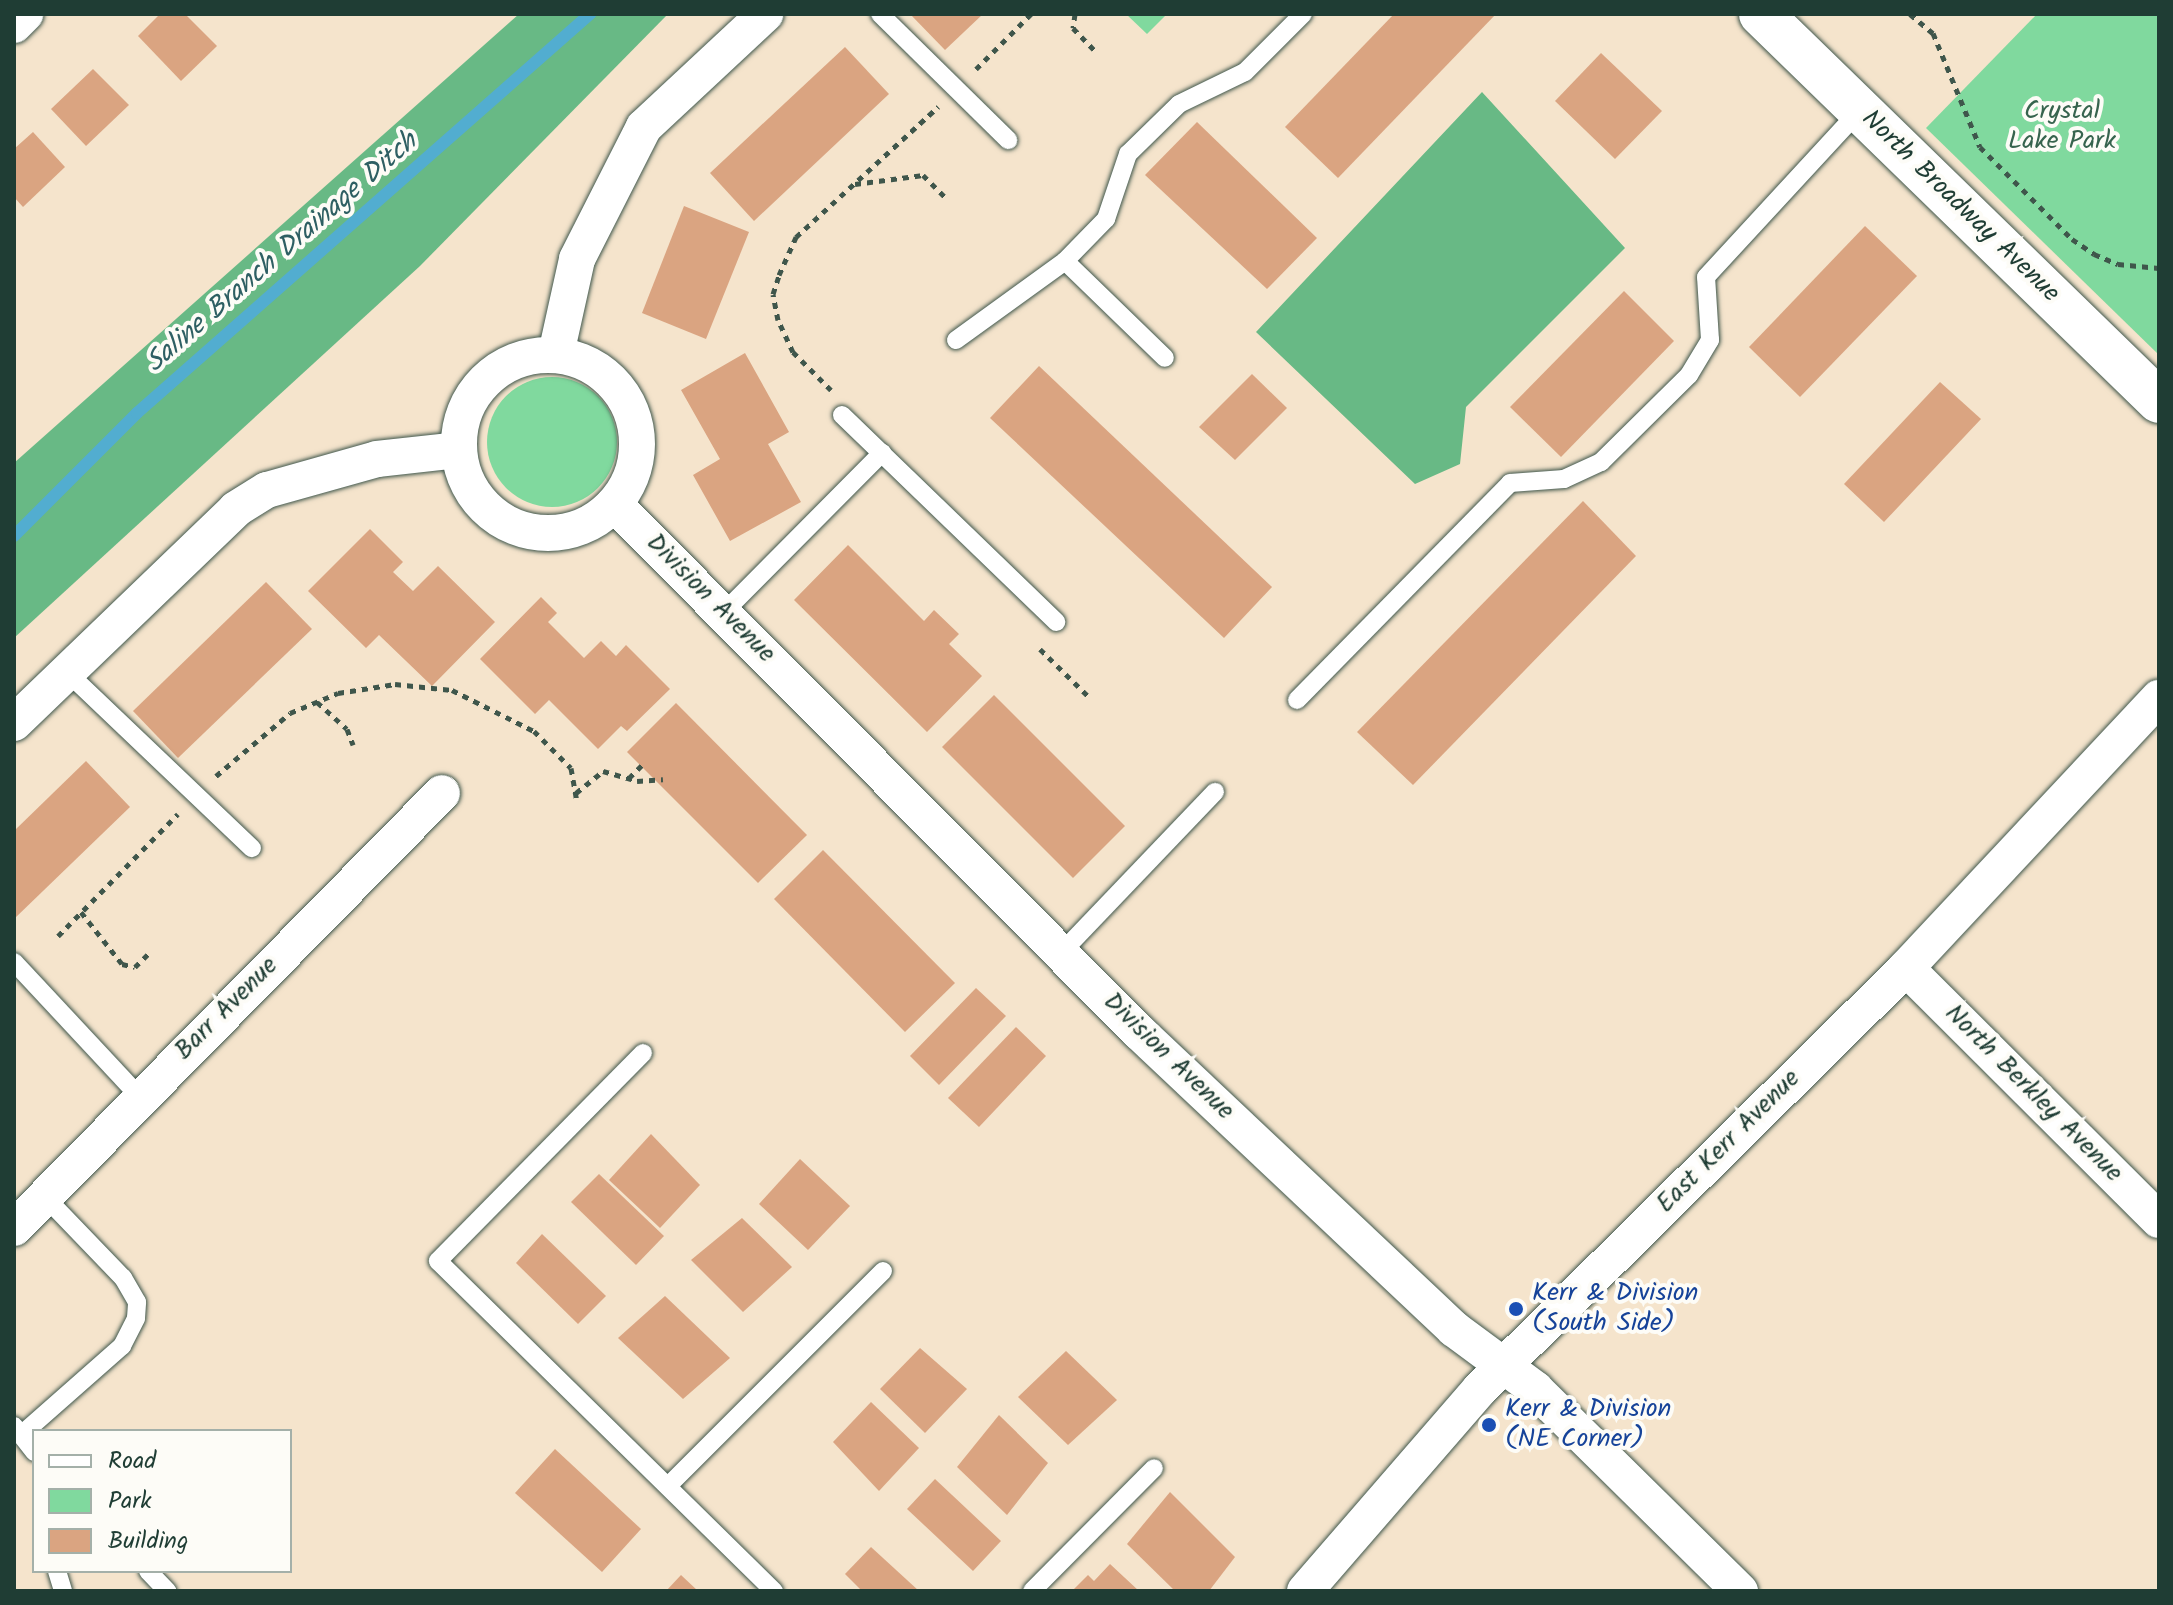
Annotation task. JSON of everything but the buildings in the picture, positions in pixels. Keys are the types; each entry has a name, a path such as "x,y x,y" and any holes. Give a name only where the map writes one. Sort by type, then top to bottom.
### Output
{"street":[{"path":"14,25 25,14"},
{"path":"556,354 577,259 644,127 765,14"},
{"name":"North Broadway Avenue","path":"1761,14 2159,401"},
{"path":"556,354 583,361 607,376 630,411 637,452 629,480 614,504 591,522 562,532 532,532 504,523 481,504 465,478 458,450 461,419 475,391 497,370 525,357 556,354"},
{"path":"14,723 236,509 267,490 377,459 458,450"},
{"name":"Division Avenue","path":"614,504 1061,953 1454,1329 1506,1364 1740,1591"},
{"name":"East Kerr Avenue","path":"1305,1591 1506,1364 1906,968 2159,698"},
{"name":"Barr Avenue","path":"14,1228 442,793"},
{"name":"North Berkley Avenue","path":"1906,968 2159,1220"}],"lane":[{"path":"880,14 1008,140"},
{"path":"956,340 1065,261 1106,219 1128,154 1179,104 1245,72 1303,14"},
{"path":"1297,700 1510,483 1564,479 1601,462 1689,375 1710,340 1706,277 1860,110"},
{"path":"1065,261 1165,358"},
{"path":"842,415 1056,622"},
{"path":"723,613 882,453"},
{"path":"68,673 252,848"},
{"path":"1061,953 1215,792"},
{"path":"14,962 141,1098"},
{"path":"643,1053 438,1261 774,1591"},
{"path":"32,1450 17,1431 122,1346 136,1318 137,1302 123,1278 45,1197"},
{"path":"668,1486 883,1271"},
{"path":"1032,1591 1154,1468"},
{"path":"150,1573 167,1591"}],"path":[{"path":"842,415 842,401 793,352 773,294 796,237 957,89 1031,14"},
{"path":"1075,14 1073,28 1096,52"},
{"path":"1910,14 1933,33 1980,147 2072,239 2094,254 2118,264 2159,268"},
{"path":"854,184 923,175 948,200"},
{"path":"1056,622 1035,644 1089,697"},
{"path":"58,936 197,795 290,713 338,693 395,684 452,690 534,731 571,768 577,802"},
{"path":"317,702 347,729 353,745"},
{"path":"629,778 644,763"},
{"path":"576,793 603,771 648,783 663,779"},
{"path":"81,912 122,964 135,967 150,952"}],"green space":[{"path":"519,14 668,14 420,266 14,638 14,463"},
{"path":"1126,14 1167,14 1147,34"},
{"name":"Crystal Lake Park","path":"2037,14 2159,14 2159,355 1926,128"},
{"path":"1482,92 1625,248 1466,407 1460,464 1415,484 1256,332"},
{"path":"552,377 577,382 598,396 612,417 617,442 612,467 598,488 577,502 552,507 527,502 506,488 492,467 487,442 492,417 506,396 527,382"}],"waterway":[{"name":"Saline Branch Drainage Ditch","path":"14,536 137,413 590,14"}],"place":[{"name":"Kerr & Division (South Side)","path":"1516,1309"},
{"name":"Kerr & Division (NE Corner)","path":"1489,1425"}]}
